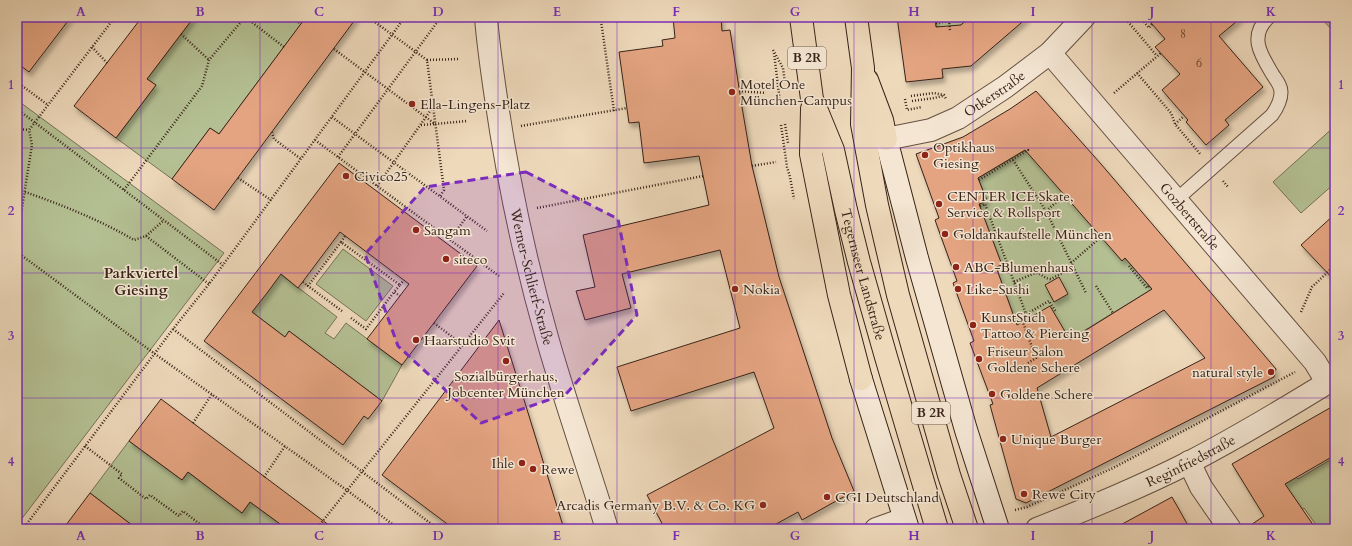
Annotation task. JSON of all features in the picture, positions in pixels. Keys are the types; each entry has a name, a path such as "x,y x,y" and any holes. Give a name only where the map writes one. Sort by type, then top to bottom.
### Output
{"highway":[{"name":"Tegernseer Landstraße","path":"801,17 812,99 833,150 859,262 937,529"},
{"name":"Tegernseer Landstraße","path":"856,17 863,68 862,124 879,212 902,310 949,475 967,529"},
{"path":"863,68 882,120 886,139"},
{"path":"812,99 811,154 839,295 861,379"}],"street":[{"name":"Werner-Schlierf-Straße","path":"486,17 487,35 500,129 515,213 526,262 548,342 607,529"},
{"name":"Otkerstraße","path":"886,139 931,130 958,118 1005,87 1050,53 1084,17"},
{"name":"Gozbertstraße","path":"1050,53 1331,380"},
{"path":"886,139 912,242 966,430 998,529"},
{"path":"861,379 906,524 876,529"},
{"name":"Reginfriedstraße","path":"1037,529 1104,502 1189,462 1238,436 1331,380"},
{"path":"1189,462 1201,487 1230,529"}],"lane":[{"path":"1176,200 1272,115 1277,108 1280,101 1280,88 1262,56 1258,43 1259,29 1269,17"}],"path":[{"path":"17,239 32,145 29,130 115,17"},
{"path":"124,190 202,86 209,60 245,17 284,47"},
{"path":"291,17 301,24"},
{"path":"368,17 427,60 458,59"},
{"path":"23,529 173,329 209,284 405,17"},
{"path":"338,157 442,17"},
{"path":"950,30 949,21 952,17"},
{"path":"1140,17 1149,28 1152,24"},
{"path":"1325,17 1334,24 1335,28"},
{"path":"1125,18 1157,56"},
{"path":"601,20 614,111"},
{"path":"936,23 949,21"},
{"path":"181,34 209,60"},
{"path":"92,47 107,63"},
{"path":"334,49 435,124"},
{"path":"774,50 780,102"},
{"path":"1097,108 1161,53"},
{"path":"427,60 444,190 440,196"},
{"path":"1137,73 1171,113 1175,124 1228,187"},
{"path":"17,82 48,105"},
{"path":"739,91 766,93"},
{"path":"911,96 934,93 944,95 912,101"},
{"path":"905,99 907,110 916,108"},
{"path":"378,186 433,106"},
{"path":"500,129 627,108"},
{"path":"17,109 223,265"},
{"path":"1175,124 1184,116"},
{"path":"332,117 487,231"},
{"path":"420,125 466,121"},
{"path":"781,125 787,167 794,199"},
{"path":"17,129 29,130"},
{"path":"272,132 274,139 301,159"},
{"path":"315,140 499,276"},
{"path":"979,180 993,170 1013,160 1028,150 1027,149"},
{"path":"1013,160 1046,211 1086,293"},
{"path":"752,166 776,162"},
{"path":"537,208 704,176"},
{"path":"238,178 271,200"},
{"path":"25,192 116,229 134,240 146,236 164,220"},
{"path":"1046,211 1064,195"},
{"path":"980,206 985,204 1026,314"},
{"path":"450,240 467,216"},
{"path":"146,236 209,284"},
{"path":"308,286 345,236"},
{"path":"1071,263 1101,237"},
{"path":"341,242 400,285"},
{"path":"17,252 155,354 399,529"},
{"path":"1286,328 1299,316 1312,287 1335,265"},
{"path":"997,270 1007,266"},
{"path":"1129,266 1147,288 1149,286"},
{"path":"1014,282 1035,273 1039,273 1047,279 1051,279 1073,267"},
{"path":"351,318 366,329 404,280"},
{"path":"303,282 342,310"},
{"path":"1096,286 1114,313"},
{"path":"394,292 400,296"},
{"path":"318,528 504,293"},
{"path":"1028,363 1036,358 1021,317 1049,301 1056,312"},
{"path":"434,323 463,345"},
{"path":"173,329 438,529"},
{"path":"1014,510 1033,504 1113,468 1298,370"},
{"path":"193,424 212,394"},
{"path":"85,446 122,474 120,478 146,499 150,495 179,516 183,511 206,529"},
{"path":"264,477 285,446"}],"highlighted area":[{"path":"526,172 618,219 637,315 566,394 481,423 398,346 365,254 425,187"}],"green space":[{"path":"194,17 306,17 219,134 210,128 172,179 116,138 156,85 147,79"},
{"path":"935,17 970,17 956,29 936,27"},
{"path":"1320,17 1335,17 1335,29 1333,31"},
{"path":"17,100 224,253 17,525"},
{"path":"1335,126 1335,183 1301,213 1273,182"},
{"path":"1029,148 1122,261 1125,258 1152,289 1028,365 1017,325 996,267 1001,265 979,204 987,201 978,178"},
{"path":"343,249 393,286 366,321 316,284"},
{"path":"280,274 337,317 325,333 334,339 346,323 402,365 382,401 289,331 285,337 252,312"},
{"path":"129,441 182,480 188,472 242,513 250,502 287,529 137,529 90,493"},
{"path":"1335,457 1335,529 1319,529 1304,508 1300,511 1280,484 1295,476 1298,479"}],"building":[{"path":"17,17 71,17 29,72 17,63"},
{"path":"142,17 194,17 147,79 156,85 116,138 74,106"},
{"path":"306,17 357,17 214,210 172,179 210,128 219,134"},
{"path":"673,17 721,17 722,31 730,30 752,166 779,277 832,438 854,491 802,520 798,512 767,529 665,529 647,495 774,428 754,372 631,411 617,367 740,328 720,250 622,274 631,308 585,320 576,291 595,287 583,235 709,205 699,156 644,163 639,122 629,123 619,52 663,46 662,40 675,38"},
{"path":"897,17 935,17 936,27 961,25 970,17 1028,17 971,66 942,69 943,78 906,82"},
{"path":"1146,17 1242,17 1219,36 1263,87 1225,120 1229,125 1206,145 1186,122 1188,120 1162,90 1180,74 1155,47 1165,39"},
{"path":"1036,91 1101,164 1276,369 1274,377 1026,503 1016,499 990,405 993,404 970,343 974,341 953,283 957,281 935,220 939,218 916,154 963,137 1010,109","holes":["1025,150 1122,261 1125,258 1152,289 1070,340 1050,306 1017,325 996,267 1002,265 979,204 987,201 978,178","1164,310 1205,358 1051,437 1037,388"]},
{"path":"339,163 477,266 402,365 367,339 409,284 340,232 298,288 281,274 252,312 285,337 289,331 382,401 368,419 364,416 343,445 204,341"},
{"path":"1335,214 1335,281 1301,245"},
{"path":"1059,277 1068,294 1054,302 1045,285"},
{"path":"499,320 564,529 454,529 382,475"},
{"path":"161,399 334,529 287,529 250,502 242,513 188,472 182,480 129,441"},
{"path":"1335,405 1335,455 1285,484 1316,529 1245,529 1264,516 1232,464"},
{"path":"90,493 137,529 63,529"},
{"path":"1172,497 1190,529 1113,529"}],"place":[{"name":"Motel One München-Campus","path":"732,92"},
{"name":"Ella-Lingens-Platz","path":"412,104"},
{"name":"Optikhaus Giesing","path":"925,155"},
{"name":"Civico25","path":"346,176"},
{"name":"CENTER ICE Skate, Service & Rollsport","path":"939,204"},
{"name":"Sangam","path":"416,230"},
{"name":"Goldankaufstelle München","path":"945,234"},
{"name":"siteco","path":"446,259"},
{"name":"ABC-Blumenhaus","path":"956,267"},
{"name":"Nokia","path":"735,289"},
{"name":"Like-Sushi","path":"958,289"},
{"name":"KunstStich Tattoo & Piercing","path":"973,325"},
{"name":"Haarstudio Svit","path":"416,340"},
{"name":"Friseur Salon Goldene Schere","path":"979,359"},
{"name":"Sozialbürgerhaus, Jobcenter München","path":"506,361"},
{"name":"natural style","path":"1271,372"},
{"name":"Goldene Schere","path":"992,394"},
{"name":"Unique Burger","path":"1003,439"},
{"name":"Ihle","path":"522,463"},
{"name":"Rewe","path":"533,469"},
{"name":"Rewe City","path":"1024,494"},
{"name":"CGI Deutschland","path":"827,497"},
{"name":"Arcadis Germany B.V. & Co. KG","path":"763,505"}],"district":[{"name":"Parkviertel Giesing","path":"141,282"}]}
